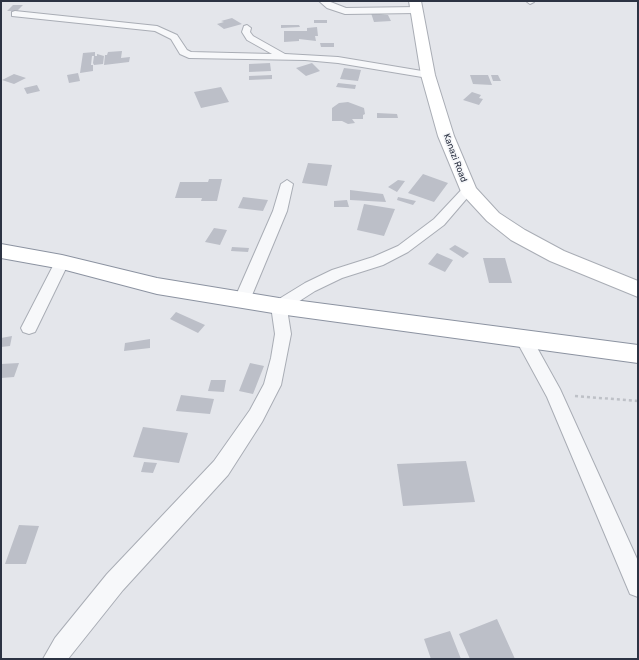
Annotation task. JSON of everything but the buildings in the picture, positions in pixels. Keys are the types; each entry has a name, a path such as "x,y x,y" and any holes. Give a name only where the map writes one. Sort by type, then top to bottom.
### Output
{"main road":[{"name":"Kanazi Road","path":"416,5 428,75 446,136 468,190 493,217 518,235 557,256 638,289"},
{"path":"1,251 62,262 157,286 278,306 638,354"}],"street":[{"path":"323,1 334,8 345,11 416,5"},
{"path":"15,14 157,29 174,37 183,52 189,55 283,56 338,60 428,75"},
{"path":"247,28 246,32 250,38 283,56"},
{"path":"242,300 280,211 287,184"},
{"path":"55,659 63,646 115,582 221,468 256,416 272,385 279,358 283,334 278,306 310,287 337,274 378,261 403,249 439,222 468,190"},
{"path":"29,328 62,262"},
{"path":"524,340 554,394 638,586"}],"path":[{"path":"554,394 638,402"}]}
